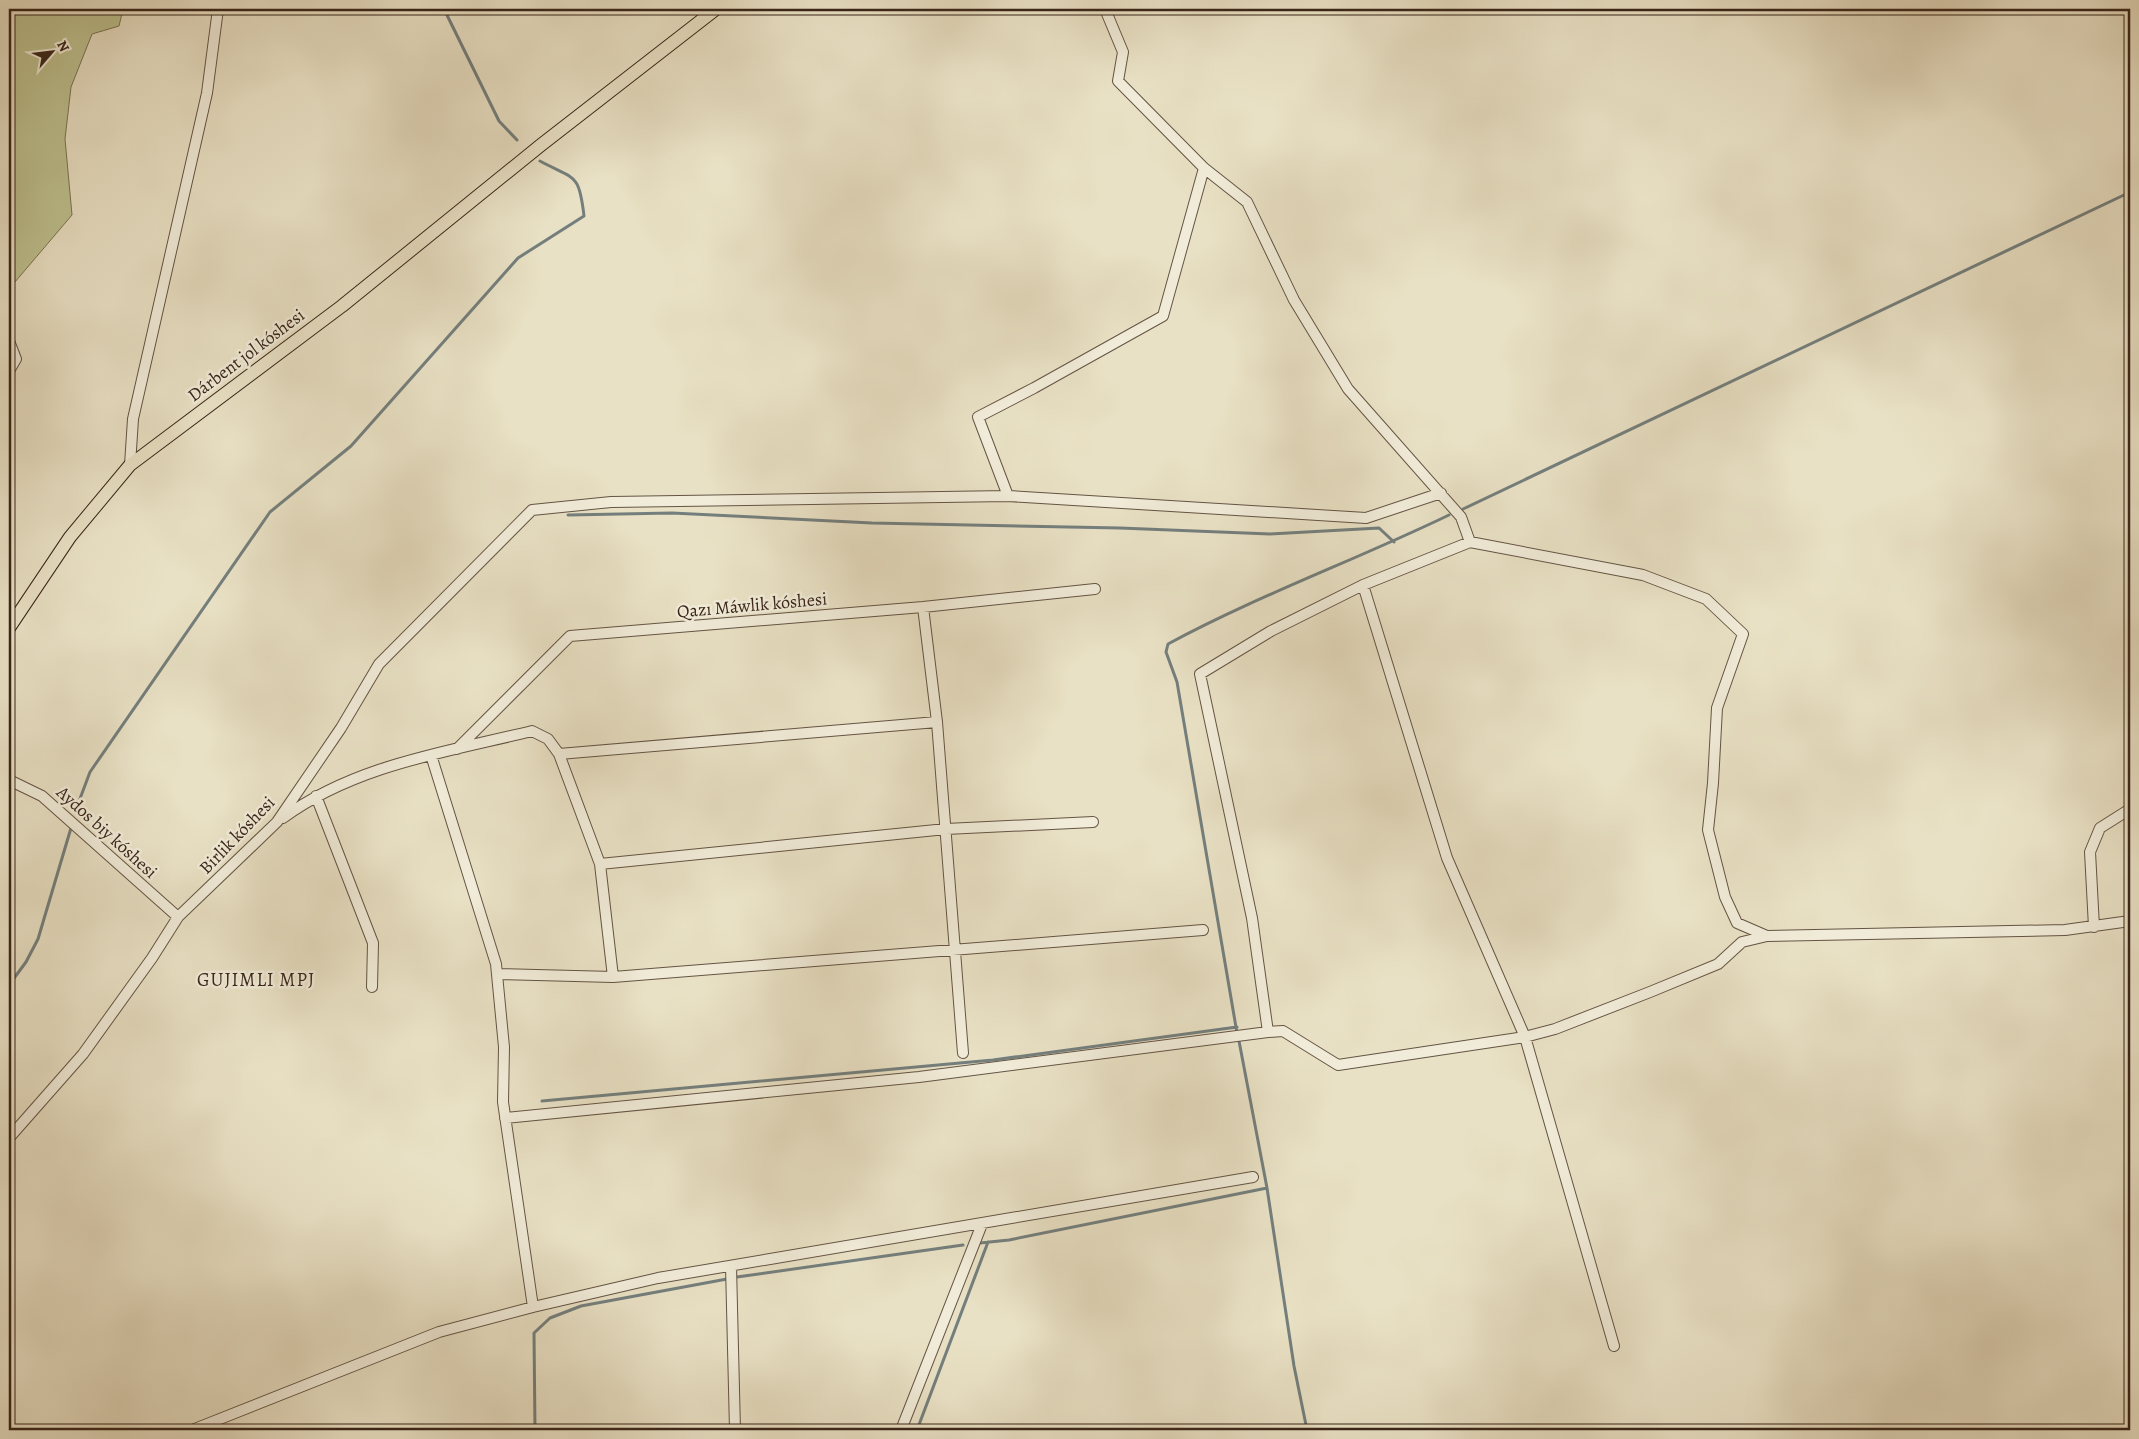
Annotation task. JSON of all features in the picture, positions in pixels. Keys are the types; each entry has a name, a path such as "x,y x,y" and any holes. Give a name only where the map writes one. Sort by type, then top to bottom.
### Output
{"main road":[{"name":"Dárbent jol kóshesi","path":"9,628 70,536 130,465 342,306 541,145 716,9"}],"street":[{"path":"130,465 133,419 207,93 218,9"},
{"path":"1104,9 1123,52 1118,81 1204,168 1247,202 1294,300 1348,389 1461,517 1470,542"},
{"path":"1204,168 1163,316 978,417 1008,496 1366,518 1441,493"},
{"path":"9,371 16,359 10,341"},
{"name":"Birlik kóshesi","path":"9,1138 83,1054 152,958 178,917 277,822 341,728 378,664 529,512 537,508 611,502 1008,496"},
{"path":"1268,1032 1252,918 1200,674 1270,631 1363,585 1470,542 1643,574 1706,599 1744,634 1717,708 1713,784 1708,830 1724,897 1737,923 1767,936"},
{"path":"1363,585 1447,858 1524,1037 1614,1346"},
{"name":"Qazı Máwlik kóshesi","path":"457,750 570,636 923,607 1095,589"},
{"path":"923,607 937,722 963,1054"},
{"path":"560,754 937,722"},
{"path":"277,822 309,799 397,763 532,731 548,739 560,754 600,864 613,977"},
{"path":"430,756 497,974 504,1047 506,1118 533,1307"},
{"name":"Aydos biy kóshesi","path":"9,780 42,796 178,917"},
{"path":"316,796 373,943 372,987"},
{"path":"2094,927 2090,852 2100,828 2130,809"},
{"path":"600,864 946,829 1093,822"},
{"path":"506,1118 919,1077 1283,1031 1338,1064 1524,1037 1554,1029 1718,964 1742,942 1767,936 2065,930 2130,921"},
{"path":"497,974 613,977 1203,930"},
{"path":"192,1430 430,1335 533,1307 658,1278 1253,1178"},
{"path":"901,1430 982,1224"},
{"path":"731,1266 735,1430"}],"green space":[{"path":"9,9 123,9 119,26 92,34 71,87 65,139 72,215 9,289"}],"waterway":[{"path":"444,9 499,121 517,140"},
{"path":"75,812 90,772 270,512 351,446 518,258 584,216 577,184 568,175 540,161"},
{"path":"1463,509 2124,195 2130,198"},
{"path":"568,515 672,513 872,523 1120,528 1270,534 1379,528 1394,542"},
{"path":"1237,1033 1177,682 1166,652 1168,644 1202,626 1449,515"},
{"path":"9,985 26,962 38,939 71,828"},
{"path":"542,1101 993,1060 1237,1027"},
{"path":"1239,1041 1267,1188 1294,1366 1307,1430"},
{"path":"980,1243 1009,1240 1267,1188"},
{"path":"917,1430 988,1242"},
{"path":"737,1277 963,1245"},
{"path":"535,1430 534,1333 550,1318 581,1306 727,1279"}],"district":[{"name":"GUJIMLI MPJ","path":"256,980"}]}
